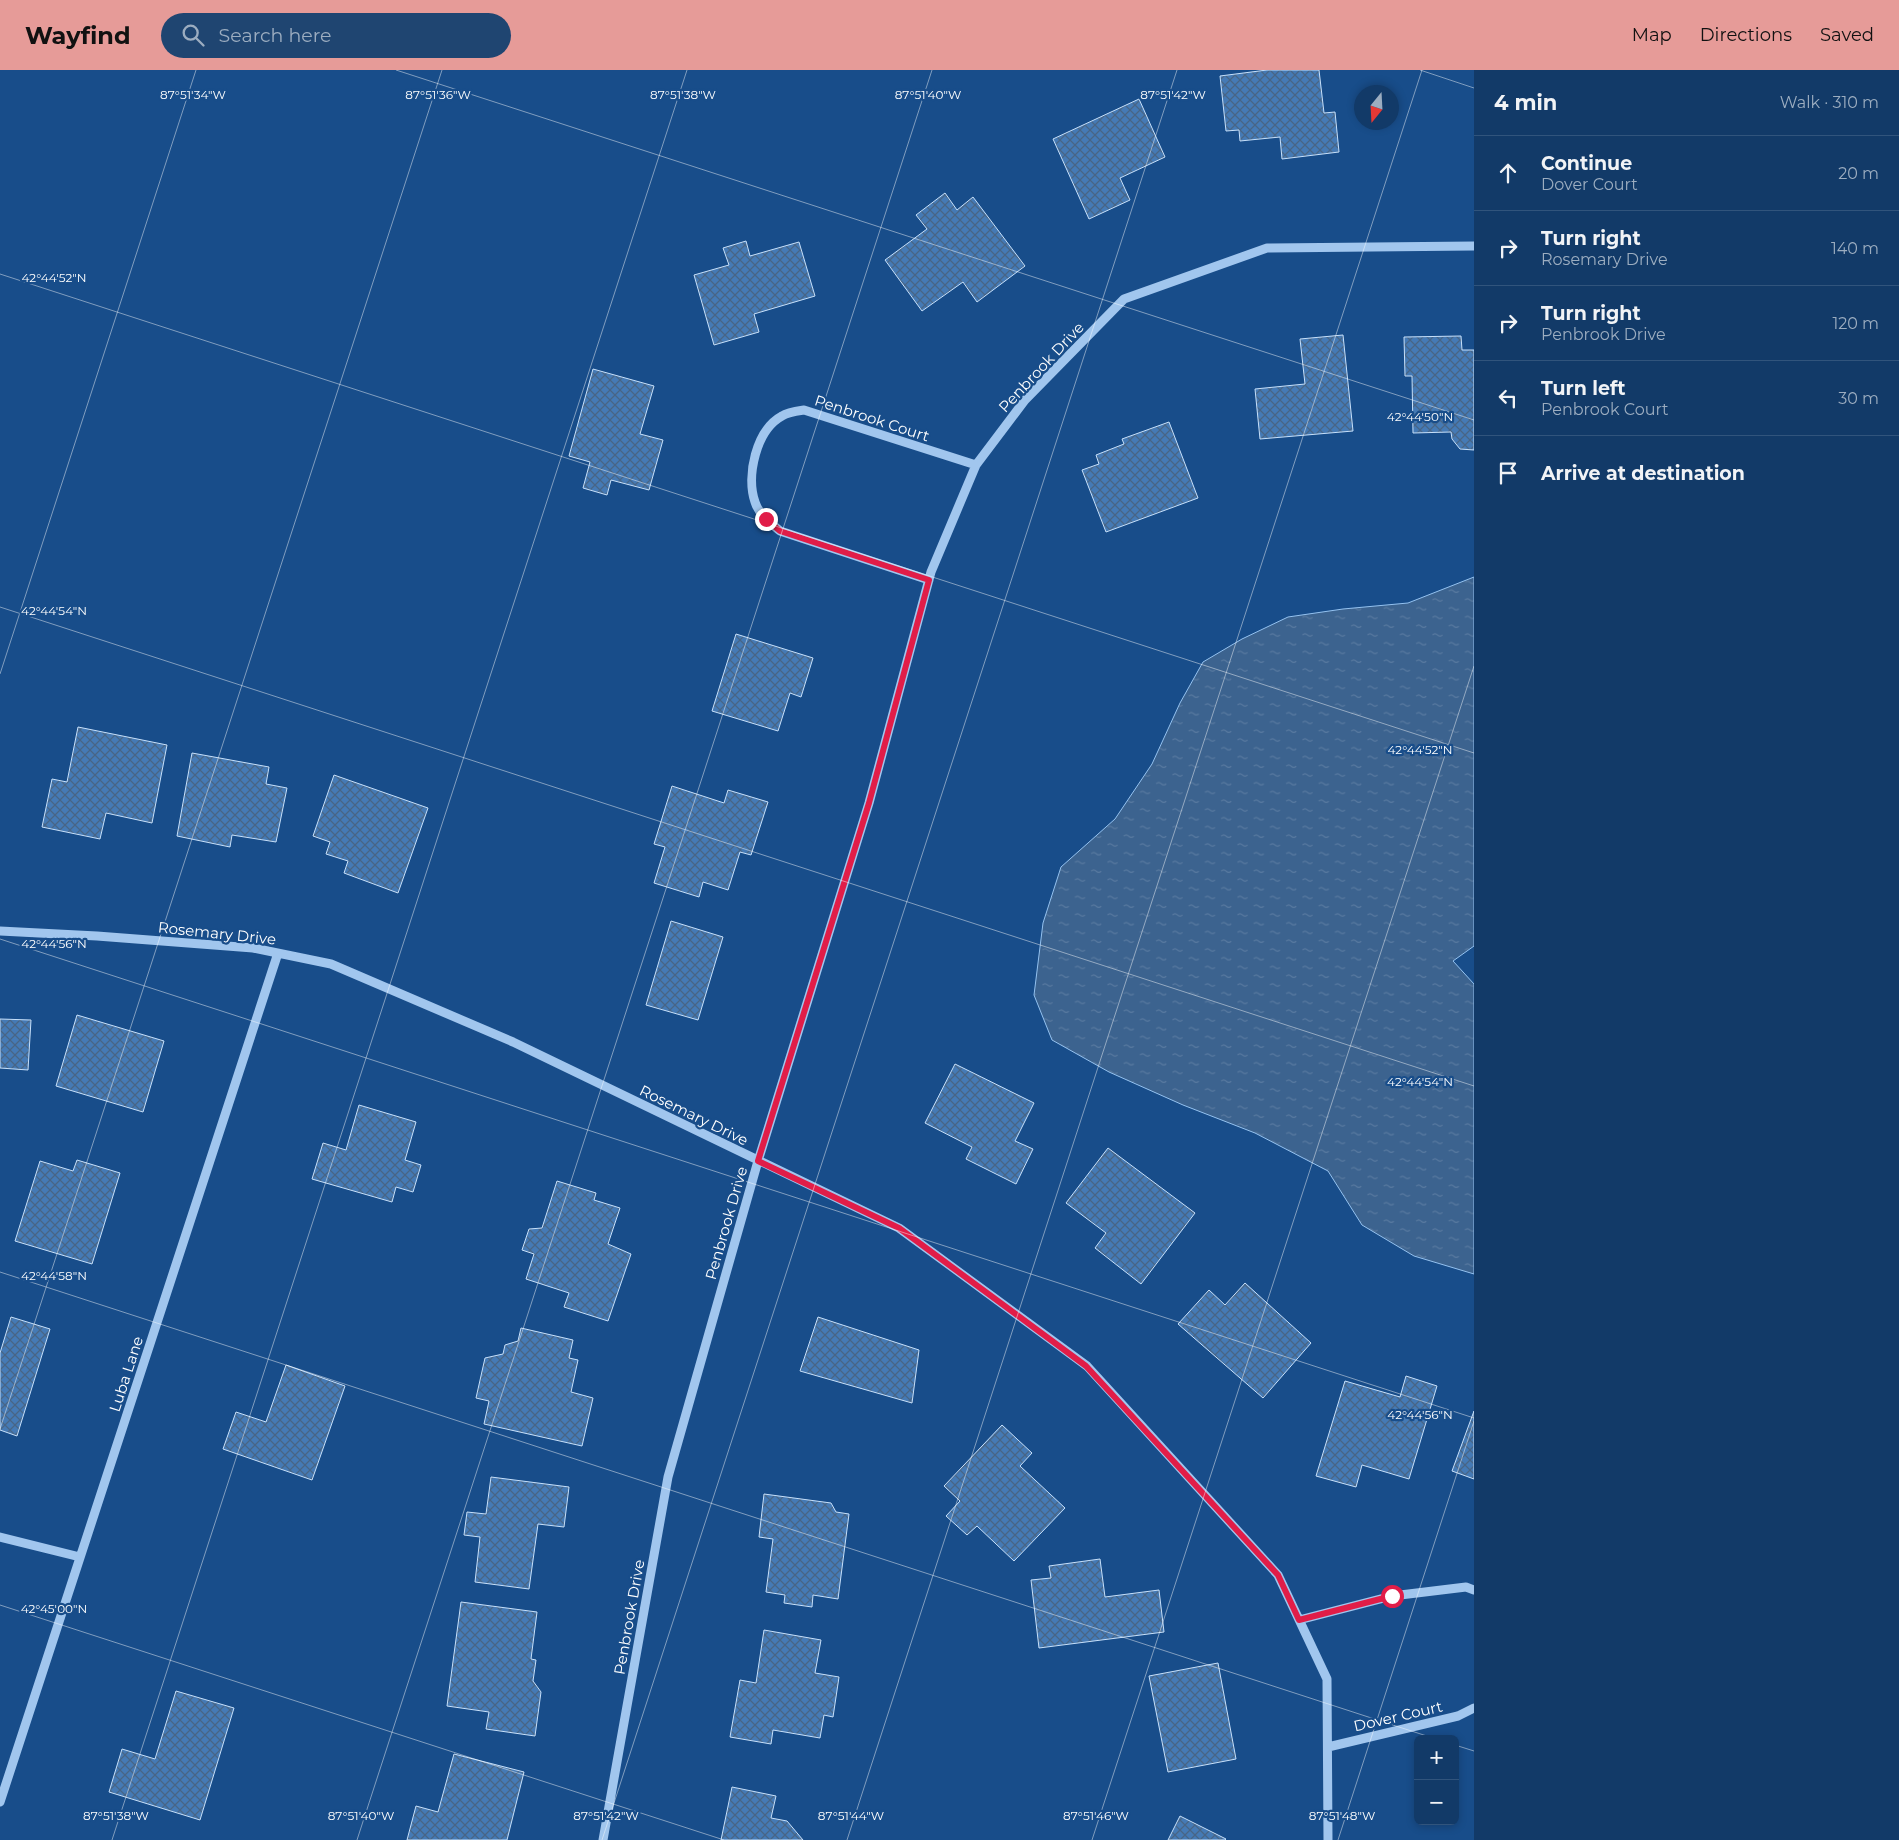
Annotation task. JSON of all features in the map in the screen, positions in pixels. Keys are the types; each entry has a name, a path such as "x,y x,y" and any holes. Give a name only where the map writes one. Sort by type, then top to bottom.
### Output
{"street":[{"name":"Penbrook Drive","path":"603,1840 668,1477 758,1161 869,803 929,580 976,466 1025,400 1124,299 1267,248 1474,246"},
{"name":"Penbrook Court","path":"929,580 780,531 766,519 755,503 752,478 756,450 768,426 783,415 804,410 976,466"},
{"name":"Rosemary Drive","path":"0,931 243,947 331,964 504,1038 899,1228 1086,1366 1278,1575 1327,1679 1328,1840"},
{"name":"Luba Lane","path":"0,1802 278,953"},
{"path":"0,1537 80,1557"},
{"path":"1299,1620 1392,1596 1466,1587 1474,1590"},
{"name":"Dover Court","path":"1328,1747 1458,1716 1474,1708"}],"water":[{"path":"1474,577 1474,946 1453,961 1474,984 1474,1274 1414,1256 1362,1225 1328,1171 1255,1133 1183,1105 1109,1072 1052,1040 1034,995 1043,923 1061,867 1115,819 1152,764 1180,703 1203,662 1242,639 1288,617 1343,609 1408,603"}],"building":[{"path":"1267,70 1319,70 1324,113 1335,112 1339,152 1282,159 1280,137 1240,141 1239,130 1226,131 1220,76"},
{"path":"1139,99 1165,157 1120,178 1130,200 1089,219 1053,139"},
{"path":"945,193 957,210 973,197 1025,266 977,302 963,282 922,311 885,260 927,229 916,215"},
{"path":"746,241 750,256 799,242 815,296 754,314 759,332 714,345 694,275 729,265 723,248"},
{"path":"1343,335 1353,431 1260,439 1255,389 1305,384 1300,339"},
{"path":"1461,336 1462,350 1474,350 1474,450 1460,449 1452,439 1451,432 1413,433 1412,376 1405,376 1404,337"},
{"path":"593,369 654,386 640,434 663,440 649,490 611,480 607,495 583,488 590,462 569,456"},
{"path":"1169,422 1198,498 1106,532 1082,470 1099,464 1096,455 1124,444 1122,439"},
{"path":"736,634 813,658 801,697 790,693 778,731 712,711"},
{"path":"78,727 167,745 152,823 106,813 100,839 42,827 52,779 67,782"},
{"path":"192,753 269,767 266,784 287,788 276,842 232,835 230,847 177,836"},
{"path":"334,775 428,808 398,893 344,873 348,861 326,854 330,842 313,836"},
{"path":"672,786 724,803 728,790 768,802 751,855 740,852 728,890 703,882 699,897 654,883 665,847 654,844"},
{"path":"671,921 723,937 698,1020 646,1005"},
{"path":"77,1015 164,1041 143,1112 56,1086"},
{"path":"0,1019 31,1020 28,1070 0,1068"},
{"path":"955,1064 1034,1103 1015,1141 1033,1149 1016,1184 966,1159 972,1147 925,1123"},
{"path":"359,1105 416,1122 405,1160 421,1165 413,1192 396,1187 392,1202 312,1179 323,1143 346,1150"},
{"path":"1108,1148 1195,1213 1141,1284 1095,1248 1106,1233 1066,1203"},
{"path":"77,1160 120,1173 92,1264 15,1241 40,1161 73,1171"},
{"path":"557,1181 596,1193 594,1200 620,1208 608,1244 631,1254 608,1321 564,1307 569,1293 526,1279 534,1254 522,1250 529,1229 542,1228"},
{"path":"1245,1283 1311,1343 1263,1398 1178,1324 1209,1290 1225,1305"},
{"path":"11,1317 50,1329 17,1436 0,1430 0,1353"},
{"path":"818,1317 919,1350 912,1403 800,1371"},
{"path":"521,1328 573,1340 569,1358 578,1360 571,1392 593,1398 582,1446 484,1424 489,1401 476,1398 485,1358 503,1354 505,1345 518,1341"},
{"path":"286,1365 345,1386 312,1480 223,1449 236,1412 266,1422"},
{"path":"1406,1376 1437,1386 1409,1479 1362,1465 1356,1487 1316,1476 1345,1381 1400,1397"},
{"path":"1474,1411 1474,1479 1452,1471"},
{"path":"1002,1425 1032,1453 1020,1466 1065,1508 1014,1561 977,1526 967,1535 946,1516 960,1501 944,1486"},
{"path":"491,1477 569,1487 564,1527 538,1524 529,1589 475,1582 480,1537 464,1535 467,1512 486,1514"},
{"path":"764,1494 831,1503 836,1512 849,1514 838,1599 813,1595 812,1607 784,1603 785,1595 766,1592 773,1539 759,1537"},
{"path":"1100,1559 1105,1597 1159,1590 1164,1632 1039,1648 1031,1580 1051,1578 1049,1566"},
{"path":"461,1602 537,1612 531,1659 536,1660 533,1681 541,1692 535,1736 486,1729 489,1712 447,1706"},
{"path":"764,1630 821,1640 815,1673 839,1677 833,1717 824,1715 820,1738 773,1730 771,1744 730,1737 740,1680 756,1683"},
{"path":"1218,1663 1236,1759 1168,1772 1149,1676"},
{"path":"176,1691 234,1708 200,1820 109,1792 122,1749 155,1759"},
{"path":"454,1754 524,1772 507,1840 407,1840 416,1806 438,1812"},
{"path":"732,1787 776,1796 771,1818 787,1821 803,1840 721,1840"},
{"path":"1180,1816 1226,1839 1168,1840"}],"route":[{"path":"766,519 780,531 929,580 869,803 758,1161 899,1228 1086,1366 1278,1575 1299,1620 1392,1596"}]}
